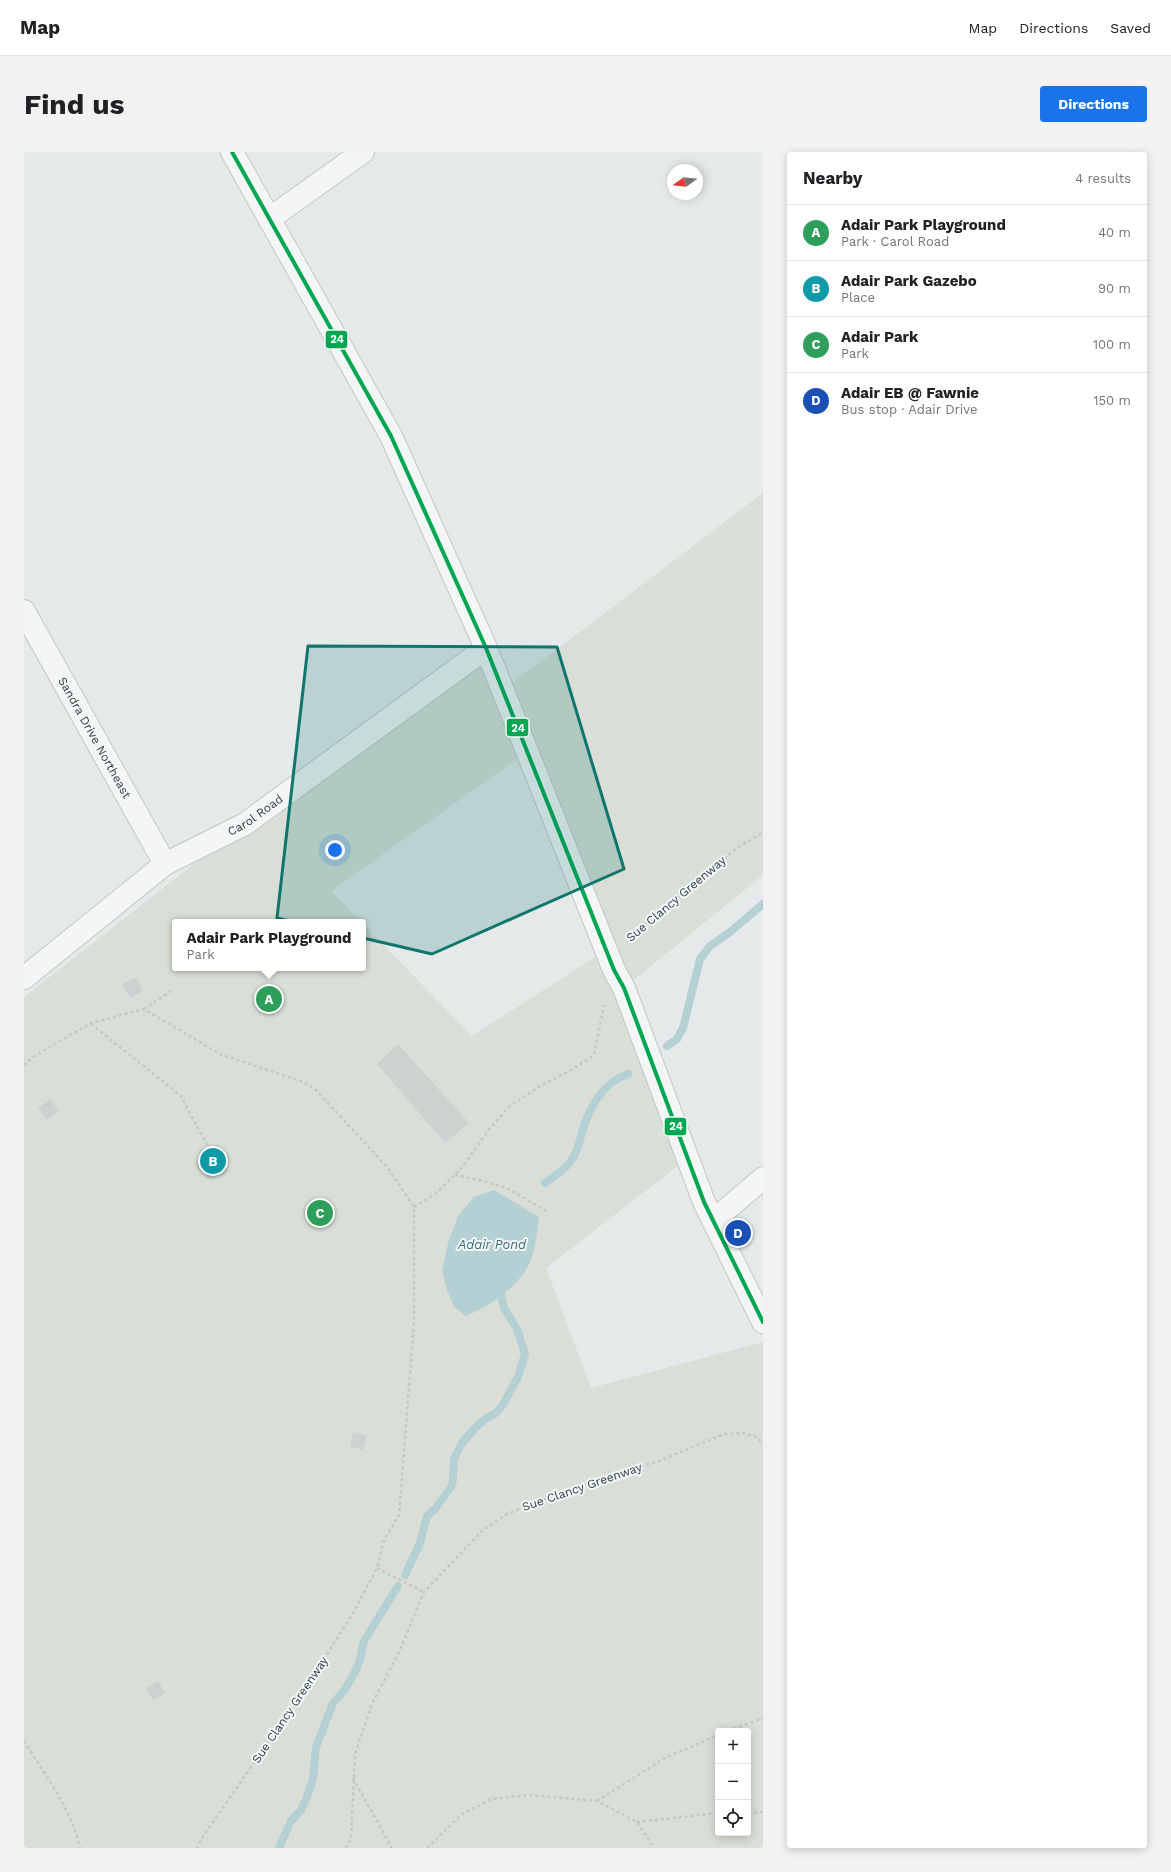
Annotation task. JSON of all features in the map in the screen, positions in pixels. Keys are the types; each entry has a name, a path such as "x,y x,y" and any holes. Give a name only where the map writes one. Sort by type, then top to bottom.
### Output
{"street":[{"path":"232,152 391,436 486,648 614,970 624,988 704,1202 763,1322"},
{"path":"269,219 363,152"},
{"name":"Sandra Drive Northeast","path":"24,611 165,864"},
{"name":"Carol Road","path":"24,978 165,864 245,824 486,648"},
{"path":"714,1221 763,1178"}],"path":[{"name":"Sue Clancy Greenway","path":"197,1848 202,1838 296,1702 344,1628 377,1568 384,1540 399,1515 414,1322 414,1207 435,1194 454,1175 491,1127 511,1106 542,1085 571,1070 594,1055 604,1005 621,945 636,930 737,848 763,832"},
{"path":"24,1064 36,1055 91,1023 144,1009 171,991"},
{"path":"144,1009 220,1054 303,1082 316,1090 388,1168 414,1207"},
{"path":"91,1023 181,1096 208,1147"},
{"path":"454,1175 484,1181 509,1189 546,1211"},
{"name":"Sue Clancy Greenway","path":"346,1848 350,1840 353,1778 356,1754 372,1704 400,1650 424,1592 482,1531 507,1514 588,1483 660,1461 724,1434 743,1433 757,1437 763,1444"},
{"path":"377,1568 424,1592"},
{"path":"736,1728 763,1718"},
{"path":"597,1801 665,1758 715,1736"},
{"path":"24,1741 69,1812 77,1834 80,1848"},
{"path":"353,1778 392,1848"},
{"path":"427,1848 461,1815 491,1799 529,1795 597,1801 638,1822 654,1848"},
{"path":"751,1812 763,1812"},
{"path":"638,1822 715,1813"}],"highlighted area":[{"path":"308,646 557,647 624,869 432,954 277,918"}],"shaded area":[{"path":"763,493 763,875 624,988 688,1158 546,1268 591,1388 763,1342 763,1848 24,1848 24,997 245,824 486,648 503,690","holes":["527,752 606,950 472,1036 366,927 366,971 172,971 172,919 358,919 331,891"]}],"water":[{"name":"Adair Pond","path":"494,1190 539,1217 534,1249 531,1260 526,1269 512,1287 495,1301 466,1316 454,1307 447,1290 442,1271 448,1243 458,1216 474,1197"}],"building":[{"path":"136,977 143,991 130,998 122,984"},
{"path":"398,1044 469,1123 445,1143 377,1064"},
{"path":"50,1099 59,1111 47,1120 38,1108"},
{"path":"218,1145 230,1157 226,1174 208,1179 196,1166 200,1150"},
{"path":"353,1432 367,1436 363,1450 350,1446"},
{"path":"158,1681 165,1693 153,1700 146,1688"}],"waterway":[{"path":"667,1046 677,1039 683,1028 700,959 710,946 730,932 763,904"},
{"path":"545,1183 563,1170 571,1161 578,1147 585,1123 598,1097 611,1083 628,1074"},
{"path":"405,1575 420,1543 427,1516 435,1509 451,1487 453,1480 454,1459 462,1443 476,1427 485,1419 496,1413 502,1406 518,1377 525,1354 517,1329 504,1308 501,1295"},
{"path":"279,1848 291,1821 301,1810 307,1797 313,1779 316,1747 333,1703 345,1689 352,1677 358,1665 364,1641 398,1586"}],"transit line":[{"name":"24","path":"232,152 391,436 486,648 614,970 624,988 704,1202 763,1322"}],"place":[{"name":"Adair Park Playground","path":"269,999"},
{"name":"Adair Park Gazebo","path":"213,1161"},
{"name":"Adair Park","path":"320,1213"},
{"name":"Adair EB @ Fawnie","path":"738,1233"}]}
